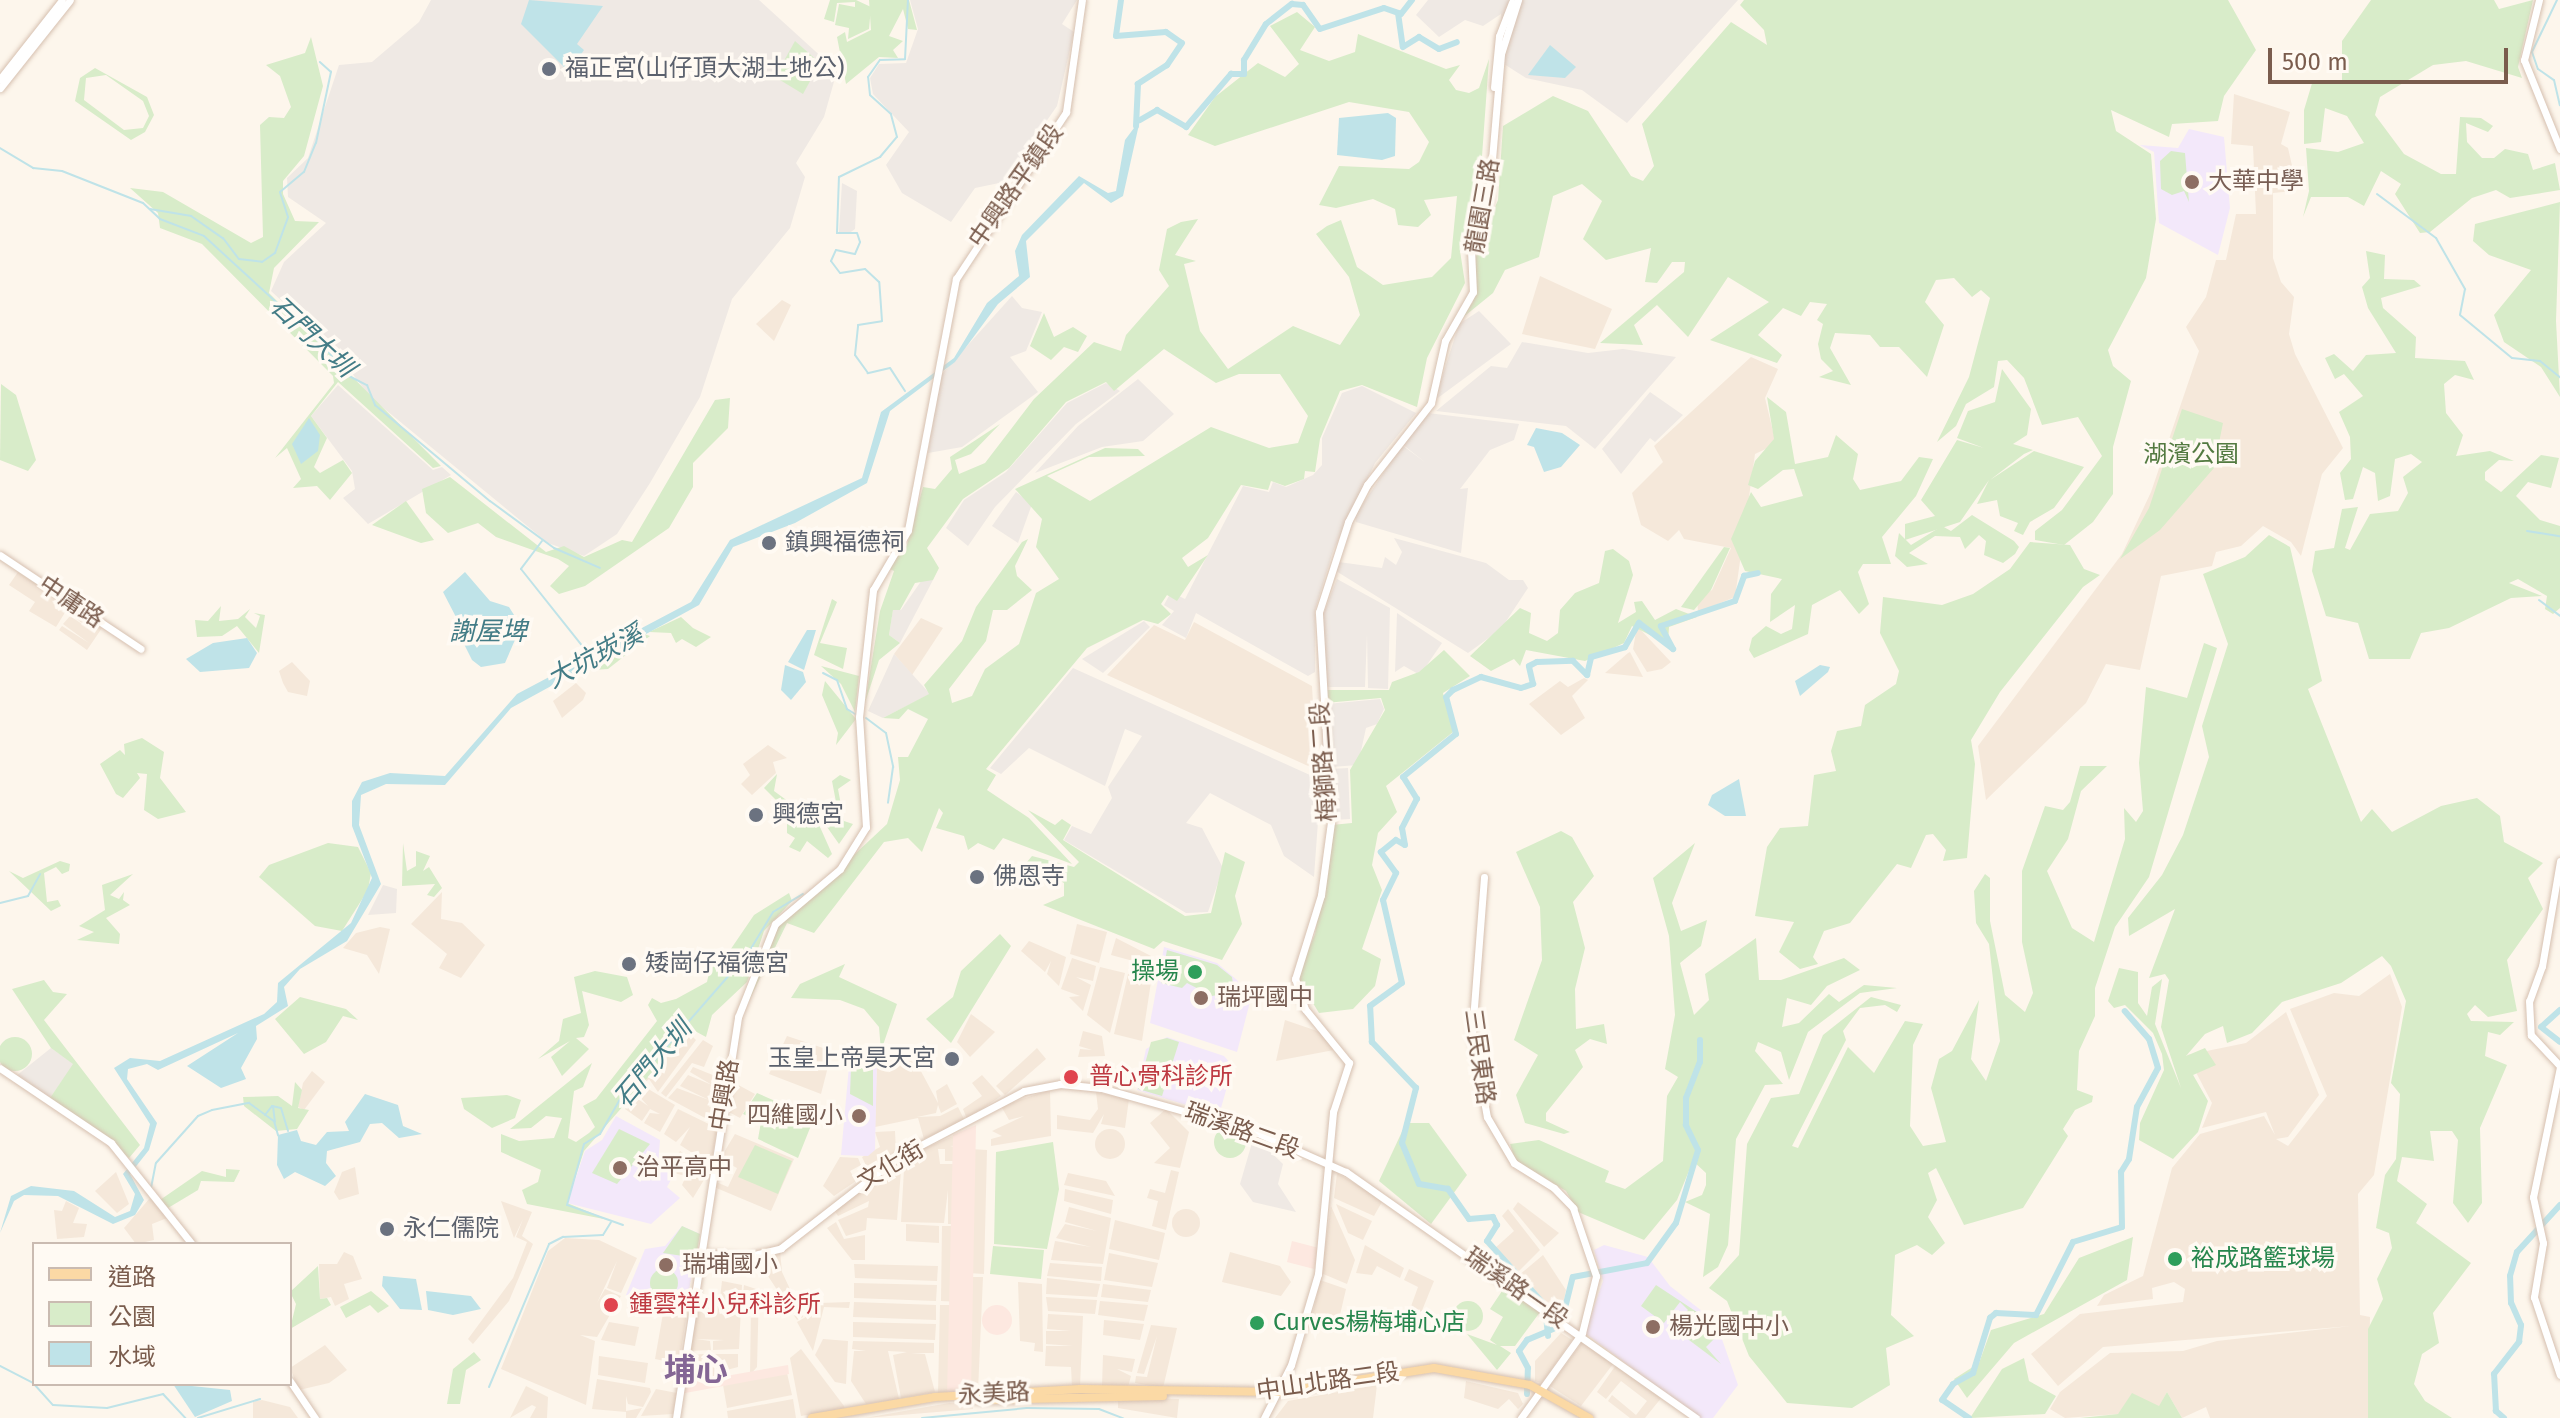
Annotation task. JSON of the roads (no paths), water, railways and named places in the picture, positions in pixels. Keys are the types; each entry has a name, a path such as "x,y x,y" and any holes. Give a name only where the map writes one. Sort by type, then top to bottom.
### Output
{"main road":[{"name":"中山北路二段","path":"1130,1392 1274,1401 1432,1373 1532,1388 1589,1418"},
{"name":"中山北路二段","path":"1532,1388 1581,1418"},
{"name":"永美路","path":"812,1418 935,1397 1130,1392"},
{"name":"永美路","path":"841,1418 940,1402 1130,1392"}],"street":[{"name":"中興路平鎮段","path":"867,814 859,717 873,590 908,530 956,279 1066,112 1082,0"},
{"name":"龍園三路","path":"1425,410 1442,339 1469,291 1468,247 1485,198 1499,36 1515,0"},
{"path":"2539,0 2525,66 2560,149"},
{"path":"0,79 67,1"},
{"path":"0,88 67,1"},
{"name":"梅獅路二段","path":"1267,1418 1318,1274 1336,1098 1349,1063 1305,1009 1295,979 1321,895 1331,822 1319,612 1348,522 1425,410"},
{"name":"中庸路","path":"0,555 141,649"},
{"name":"中興路","path":"676,1418 700,1253 743,1002 775,924 840,869 862,836 867,814"},
{"path":"2560,861 2529,1026 2534,1041 2560,1067 2533,1193 2540,1229 2534,1297 2560,1375"},
{"name":"三民東路","path":"1484,877 1472,1034 1487,1117 1514,1163 1565,1199 1590,1246 1596,1272 1582,1333"},
{"path":"0,1068 111,1143 190,1242"},
{"name":"瑞溪路二段","path":"1011,1098 1056,1084 1101,1088 1251,1130 1331,1166"},
{"name":"文化街","path":"700,1253 746,1257 781,1248 898,1157 1011,1098"},
{"name":"瑞溪路一段","path":"1331,1166 1362,1181 1582,1333 1696,1418"},
{"path":"1521,1418 1532,1388 1582,1333"},
{"path":"292,1384 315,1418"}],"water":[{"path":"529,0 603,6 577,44 584,50 569,72 521,24"},
{"path":"1550,45 1576,67 1565,78 1528,75"},
{"path":"1388,113 1396,118 1395,156 1382,160 1337,155 1339,118"},
{"path":"1140,120 1123,196 1111,203 1084,183 1026,241 1030,277 998,304 955,362 890,411 867,483 795,523 733,547 699,605 511,708 445,785 386,784 361,795 359,825 381,884 347,941 300,969 284,987 288,1006 256,1026 257,1039 241,1068 246,1079 221,1088 187,1066 238,1033 158,1070 147,1064 128,1069 127,1079 157,1123 149,1150 130,1174 144,1200 135,1215 113,1224 58,1196 24,1195 14,1201 0,1233 11,1196 31,1186 74,1191 115,1217 130,1211 135,1194 123,1174 144,1148 150,1124 114,1068 130,1058 160,1061 264,1014 277,1002 278,983 351,923 372,878 352,826 352,801 362,782 390,773 445,776 517,694 691,602 730,540 862,478 881,412 954,358 987,303 1019,276 1015,251 1022,235 1079,176 1108,193 1116,191 1125,140"},
{"path":"309,418 320,435 318,451 301,464 292,444"},
{"path":"1536,428 1562,433 1580,445 1561,467 1544,472 1534,447 1527,445"},
{"name":"謝屋埤","path":"465,572 490,601 509,607 521,626 505,663 481,667 472,660 455,626 457,619 443,592"},
{"path":"807,630 816,630 804,670 788,662"},
{"path":"247,638 257,653 249,668 200,672 186,659 213,643"},
{"path":"785,665 803,672 806,682 791,700 781,690"},
{"path":"1820,665 1830,667 1828,672 1800,696 1795,681"},
{"path":"1739,779 1746,816 1725,816 1708,805 1712,795"},
{"path":"365,1094 398,1105 403,1126 422,1134 399,1138 382,1123 370,1124 360,1142 327,1151 326,1163 336,1176 325,1186 295,1172 284,1179 277,1165 278,1135 297,1130 301,1141 316,1145 327,1132 349,1131 345,1122"},
{"path":"383,1276 416,1279 422,1310 400,1309 382,1286"},
{"path":"426,1291 471,1296 481,1309 453,1315 428,1310"},
{"path":"174,1386 230,1390 232,1401 195,1417"}],"waterway":[{"path":"905,391 890,368 868,373 855,355 858,325 882,321 879,282 865,269 840,273 831,261 836,250 855,254 860,242 857,233 837,233 839,177 880,157 897,137 891,114 870,95 868,77 880,60 905,59 908,0"},
{"name":"大坑崁溪","path":"1121,0 1116,36 1166,32 1182,43 1167,65 1138,84 1136,126"},
{"path":"1140,120 1157,110 1186,127 1231,74 1244,74 1244,60 1266,24 1292,4 1303,5 1320,29 1384,8 1401,14 1412,0"},
{"path":"2557,0 2532,52 2538,69 2554,80 2560,105"},
{"name":"大坑崁溪","path":"1398,13 1403,47 1419,37 1439,49 1457,42"},
{"path":"150,209 191,216 223,238 239,259 262,262 275,253 288,217 280,192 304,172 316,143 331,72 320,62"},
{"name":"石門大圳","path":"0,148 33,168 62,171 143,203 160,219 204,236 325,347 345,374 367,385 375,405 490,501 554,548 600,568"},
{"path":"2377,194 2436,238 2465,289 2460,315 2512,358 2540,361 2560,377"},
{"path":"2527,531 2560,536"},
{"path":"542,541 521,569 587,652"},
{"path":"1542,1302 1487,1241 1497,1225 1493,1217 1469,1219 1448,1189 1419,1184 1402,1143 1416,1088 1372,1042 1370,1006 1402,983 1383,900 1396,873 1381,852 1396,840 1405,845 1402,828 1417,799 1403,777 1456,734 1446,697 1453,690 1481,677 1521,688 1533,684 1529,666 1537,662 1573,661 1587,675 1591,657 1625,647 1639,623 1673,649 1661,626 1735,601 1744,576 1758,573"},
{"path":"2539,600 2560,616"},
{"name":"石門大圳","path":"823,673 837,680 847,709 855,714"},
{"name":"石門大圳","path":"866,718 886,733 893,767 888,803"},
{"path":"0,903 28,896 40,874"},
{"name":"石門大圳","path":"623,1225 567,1205 584,1144 600,1134 619,1101 747,955 773,912 803,894"},
{"path":"2560,1010 2541,1027 2560,1042"},
{"path":"1969,1418 1942,1400 1953,1384 1973,1373 1990,1318 1996,1313 2036,1315 2073,1242 2122,1227 2121,1172 2129,1159 2137,1107 2158,1068 2149,1039 2125,1011"},
{"path":"1564,1312 1573,1277 1647,1263 1676,1223 1698,1150 1686,1125 1686,1098 1700,1062 1700,1040"},
{"path":"151,1188 156,1163 198,1116 212,1110 249,1103 274,1121 278,1135"},
{"path":"265,1115 272,1106 281,1108 288,1131"},
{"path":"273,1106 275,1122"},
{"path":"2504,1418 2496,1411 2494,1374 2519,1342 2521,1325 2511,1303 2510,1276 2517,1252 2560,1205"},
{"path":"489,1387 549,1244 563,1237 603,1235 611,1222"},
{"path":"1546,1316 1548,1336"},
{"path":"1527,1394 1528,1368 1519,1351 1527,1340 1562,1325"},
{"path":"0,1366 32,1382"},
{"path":"36,1386 53,1405 107,1408 163,1394 185,1418"},
{"path":"198,1418 260,1399"},
{"name":"石門大圳","path":"922,1418 1027,1408 1099,1409 1123,1418"}],"place":[{"name":"福正宮(山仔頂大湖土地公)","path":"549,69"},
{"name":"大華中學","path":"2192,182"},
{"name":"鎮興福德祠","path":"769,543"},
{"name":"興德宮","path":"756,815"},
{"name":"佛恩寺","path":"977,877"},
{"name":"矮崗仔福德宮","path":"629,964"},
{"name":"操場","path":"1195,972"},
{"name":"瑞坪國中","path":"1201,998"},
{"name":"玉皇上帝昊天宮","path":"952,1059"},
{"name":"普心骨科診所","path":"1071,1077"},
{"name":"四維國小","path":"859,1116"},
{"name":"治平高中","path":"620,1168"},
{"name":"永仁儒院","path":"387,1229"},
{"name":"裕成路籃球場","path":"2175,1259"},
{"name":"瑞埔國小","path":"666,1265"},
{"name":"鍾雲祥小兒科診所","path":"611,1305"},
{"name":"Curves楊梅埔心店","path":"1257,1323"},
{"name":"楊光國中小","path":"1653,1327"}],"district":[{"name":"埔心","path":"696,1370"}],"park label":[{"name":"湖濱公園","path":"2191,455"}]}
